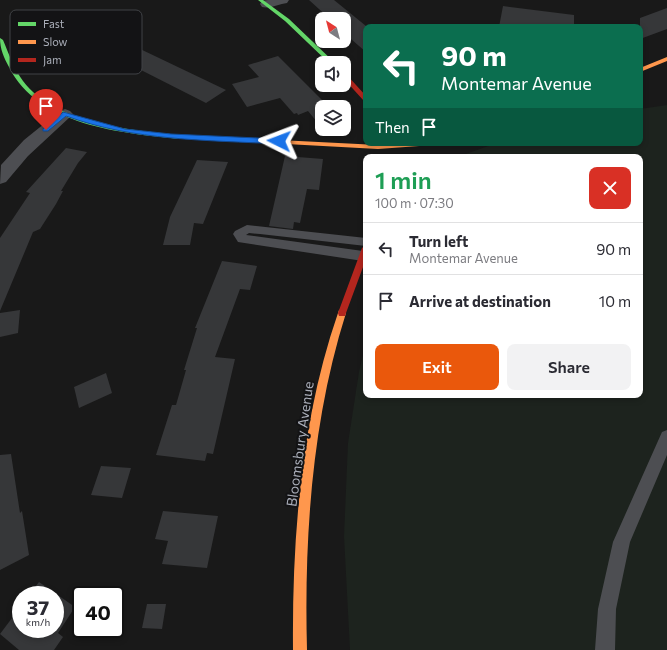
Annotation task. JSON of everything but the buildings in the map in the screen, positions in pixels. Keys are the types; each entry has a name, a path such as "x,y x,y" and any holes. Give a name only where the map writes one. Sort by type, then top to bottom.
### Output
{"street":[{"path":"263,2 283,0"},
{"path":"263,2 287,20 325,56"},
{"path":"0,40 10,64"},
{"path":"643,69 667,59"},
{"path":"15,74 24,88 38,100 65,114 90,123 133,132 171,136 363,144"},
{"path":"351,83 363,97"},
{"path":"0,178 10,164 36,138 65,114"},
{"name":"Bloomsbury Avenue","path":"300,650 299,623 303,513 315,420 330,344 363,255"}],"lane":[{"path":"363,242 260,230 247,230 239,234 242,240 363,252"},
{"path":"605,650 606,609 622,542 667,437"}],"shaded area":[{"path":"667,105 667,650 350,650 344,536 348,443 363,355 363,398 643,398 643,154 466,154 488,146 643,146 643,109"}],"traffic: fast":[{"path":"260,0 287,20 325,56"},
{"path":"0,40 10,63"},
{"path":"16,74 21,83 40,100 57,110 76,118 141,133 180,137"}],"traffic: slow":[{"path":"643,69 667,59"},
{"path":"180,137 378,147 392,146"},
{"path":"300,650 301,556 310,462 322,386 342,313"}],"traffic: jam":[{"path":"351,83 363,97"},
{"path":"342,313 363,256"}],"route":[{"path":"46,130 65,114 90,123 125,131 171,136 279,141"}]}
